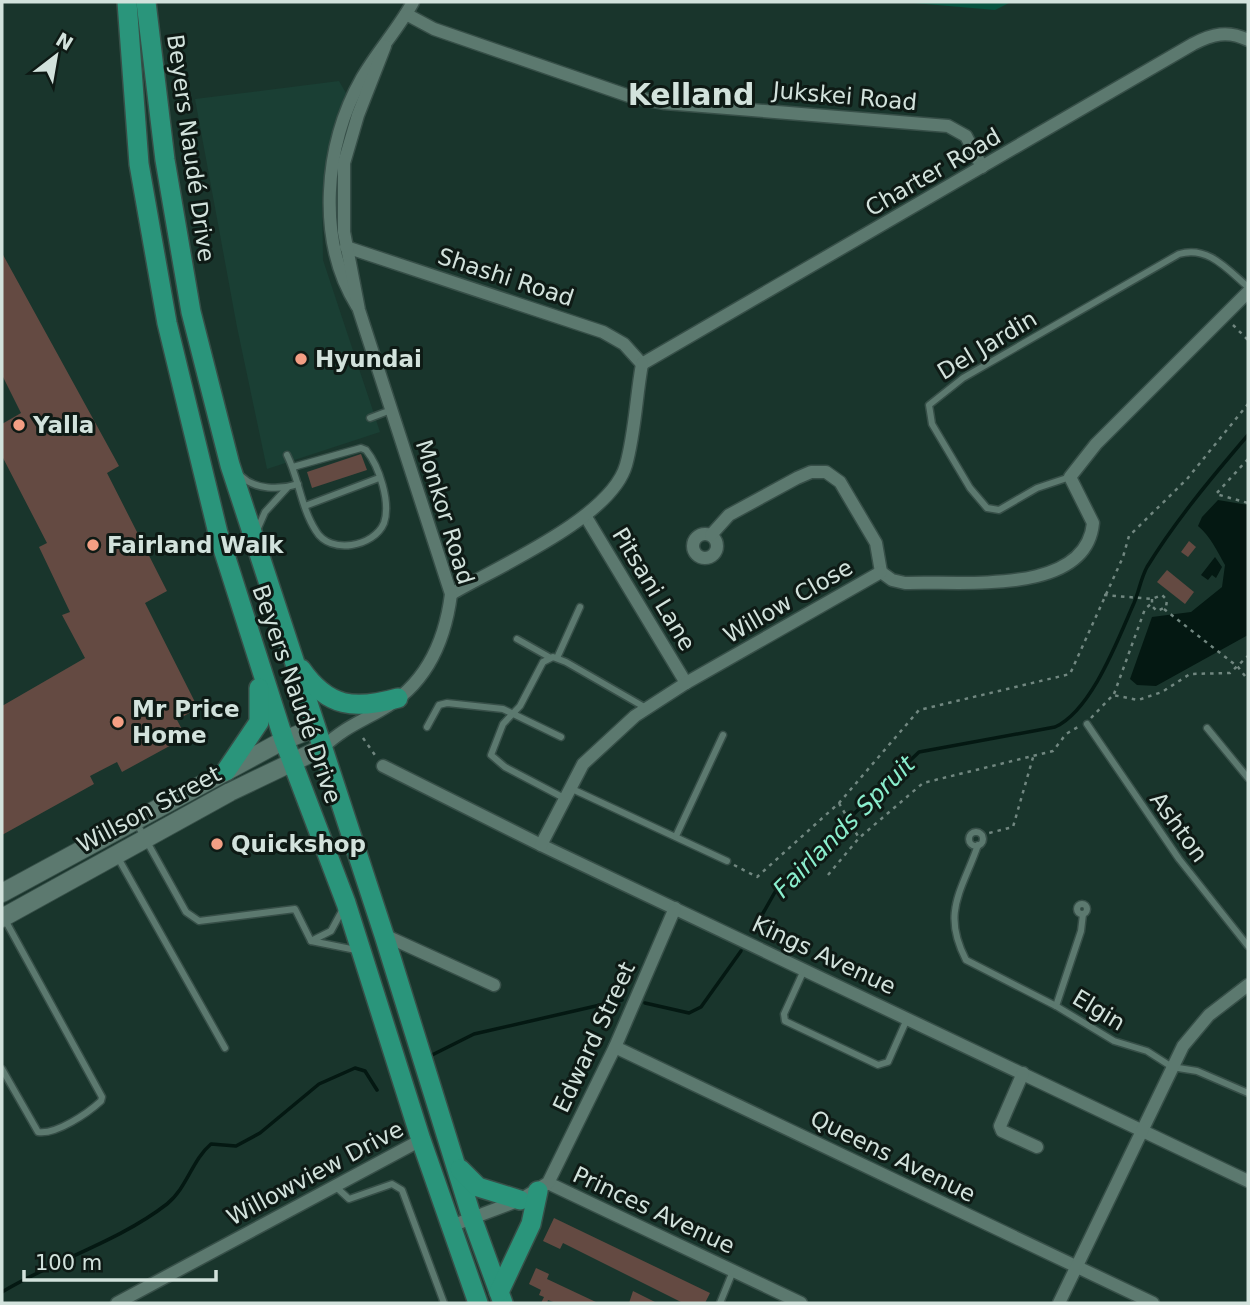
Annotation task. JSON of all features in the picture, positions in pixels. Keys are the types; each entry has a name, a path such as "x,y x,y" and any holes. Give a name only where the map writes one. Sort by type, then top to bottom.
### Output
{"main road":[{"name":"Beyers Naudé Drive","path":"127,2 139,163 167,323 218,533 284,740 346,903 421,1140 478,1303"},
{"name":"Beyers Naudé Drive","path":"146,2 164,160 189,300 230,465 384,935 472,1218 501,1298"},
{"path":"226,771 253,734 261,708 239,604"},
{"path":"292,652 312,682 338,702 372,705 398,698"},
{"path":"455,1162 478,1187 520,1200"},
{"path":"501,1298 543,1187"}],"street":[{"name":"Monkor Road","path":"322,748 345,727 382,710 398,698 434,659 445,632 451,594 359,310 346,247 344,163 358,115 386,46 413,2"},
{"name":"Jukskei Road","path":"406,14 434,29 632,97 665,103 948,126 965,136 982,167"},
{"name":"Charter Road","path":"642,364 1205,38 1231,33 1248,40"},
{"name":"Monkor Road","path":"359,310 347,290 333,247 331,180 336,148 354,94 372,61 386,46"},
{"name":"Shashi Road","path":"346,247 603,332 624,344 642,364"},
{"path":"1070,477 1096,444 1225,317 1248,290"},
{"path":"451,594 586,517 614,489 626,466 642,364"},
{"path":"711,536 729,515 797,478 811,472 826,472 840,482 876,542 881,572"},
{"name":"Willow Close","path":"541,845 566,793 592,754 646,708 881,572 892,580 905,583 1010,581 1055,570 1081,552 1092,533 1091,513 1070,477"},
{"name":"Pitsani Lane","path":"586,517 687,683"},
{"name":"Monkor Road","path":"315,728 345,727"},
{"name":"Willson Street","path":"2,893 284,740 315,728"},
{"name":"Willson Street","path":"2,917 230,792 322,748"},
{"name":"Kings Avenue","path":"383,766 541,845 1248,1181"},
{"name":"Edward Street","path":"543,1187 615,1047 675,908"},
{"path":"384,935 494,985"},
{"path":"1059,1303 1189,1035 1248,985"},
{"name":"Queens Avenue","path":"615,1047 1153,1303"},
{"path":"1023,1073 1000,1126 1002,1131 1037,1147"},
{"name":"Willowview Drive","path":"117,1303 421,1140"},
{"name":"Princes Avenue","path":"451,1226 520,1200 543,1187 801,1303"}],"lane":[{"name":"Del Jardin","path":"1070,477 1037,488 999,510 987,508 970,488 932,424 929,405 963,378 1189,250 1207,254 1248,290"},
{"path":"370,418 391,410"},
{"path":"287,454 316,533 327,542 337,547 372,538 385,521 384,494 379,478 371,455 361,448 293,467"},
{"path":"230,465 246,481 257,486 287,488 298,484"},
{"path":"305,506 379,478"},
{"path":"256,540 265,512 287,488"},
{"path":"558,658 580,607"},
{"path":"517,639 549,657 558,658 646,708"},
{"path":"549,657 543,662 515,713 503,724 491,755 505,767 676,836 727,861"},
{"path":"427,727 443,704 498,708 515,713 561,737"},
{"name":"Ashton","path":"1087,724 1179,859 1248,947"},
{"path":"1207,728 1248,778"},
{"path":"676,836 723,735"},
{"path":"135,820 186,912 199,920 295,909 311,941"},
{"path":"978,845 974,845 969,839 974,832 983,839 978,845 953,913 953,927 962,953 975,967 1056,1006"},
{"path":"116,854 225,1048"},
{"path":"311,941 331,930 346,903"},
{"name":"Elgin","path":"1083,914 1081,931 1056,1006 1114,1041 1147,1051 1172,1067 1197,1071 1248,1093"},
{"path":"2,917 102,1097 65,1124 44,1133 38,1132 2,1069"},
{"path":"311,941 361,951"},
{"path":"804,970 784,1014 785,1021 878,1065 888,1062 907,1017"},
{"path":"335,1186 349,1199 392,1184 402,1190 444,1303"},
{"path":"720,1303 733,1271"}],"path":[{"path":"1225,317 1248,341"},
{"path":"727,861 757,877 839,803 919,710 1070,674 1123,557 1129,536 1187,479 1248,404"},
{"path":"1248,459 1216,495 1248,503"},
{"path":"1114,694 1145,609 1158,594 1165,597 1167,603 1164,609 1157,611 1151,604"},
{"path":"1104,595 1152,599"},
{"path":"1164,609 1238,667 1248,680"},
{"path":"828,875 859,838 923,783 1053,751 1066,734 1087,724 1093,713 1113,695 1138,700 1162,692 1190,674 1230,673 1248,656"},
{"path":"363,738 383,766"},
{"path":"981,835 1013,827 1034,754"},
{"path":"839,803 859,838"}],"shaded area":[{"path":"902,2 1011,2 995,10"},
{"path":"339,81 350,100 322,192 323,260 380,432 267,469 237,327 195,99"}],"water":[{"path":"1218,500 1248,505 1248,635 1156,686 1137,685 1130,679 1152,617 1191,612 1222,587 1225,565 1210,539 1198,526 1202,517"},
{"path":"1215,557 1222,567 1216,578 1212,575 1208,580 1201,575"}],"building":[{"name":"Fairland Walk","path":"2,253 119,466 107,473 167,591 145,603 198,708 177,720 186,737 122,772 117,762 90,776 94,784 2,835 2,706 85,658 62,615 70,612 39,547 47,543 2,456 2,424 21,413 2,375"},
{"path":"361,454 367,470 312,488 307,472"},
{"path":"1189,541 1196,547 1188,557 1181,552"},
{"path":"1167,570 1194,592 1185,604 1157,582"},
{"path":"554,1218 710,1293 705,1303 683,1303 563,1243 560,1249 543,1241"},
{"path":"536,1268 549,1274 547,1279 598,1303 556,1303 548,1300 547,1303 541,1303 544,1297 539,1295 541,1290 529,1284"},
{"path":"633,1291 657,1303 629,1303"}],"waterway":[{"name":"Fairlands Spruit","path":"754,929 779,885 919,752 1055,727 1081,706 1112,654 1147,567 1182,516 1248,435"},
{"name":"Fairlands Spruit","path":"645,1003 689,1013 701,1007 741,951"},
{"name":"Fairlands Spruit","path":"432,1055 474,1034 622,1000"},
{"name":"Fairlands Spruit","path":"2,1292 148,1217 174,1197 211,1144 236,1146 260,1133 319,1084 355,1068 365,1071 377,1090"}],"place":[{"name":"Hyundai","path":"301,359"},
{"name":"Yalla","path":"19,425"},
{"name":"Fairland Walk","path":"93,545"},
{"name":"Mr Price Home","path":"118,722"},
{"name":"Quickshop","path":"217,844"}],"district":[{"name":"Kelland","path":"691,94"}]}
